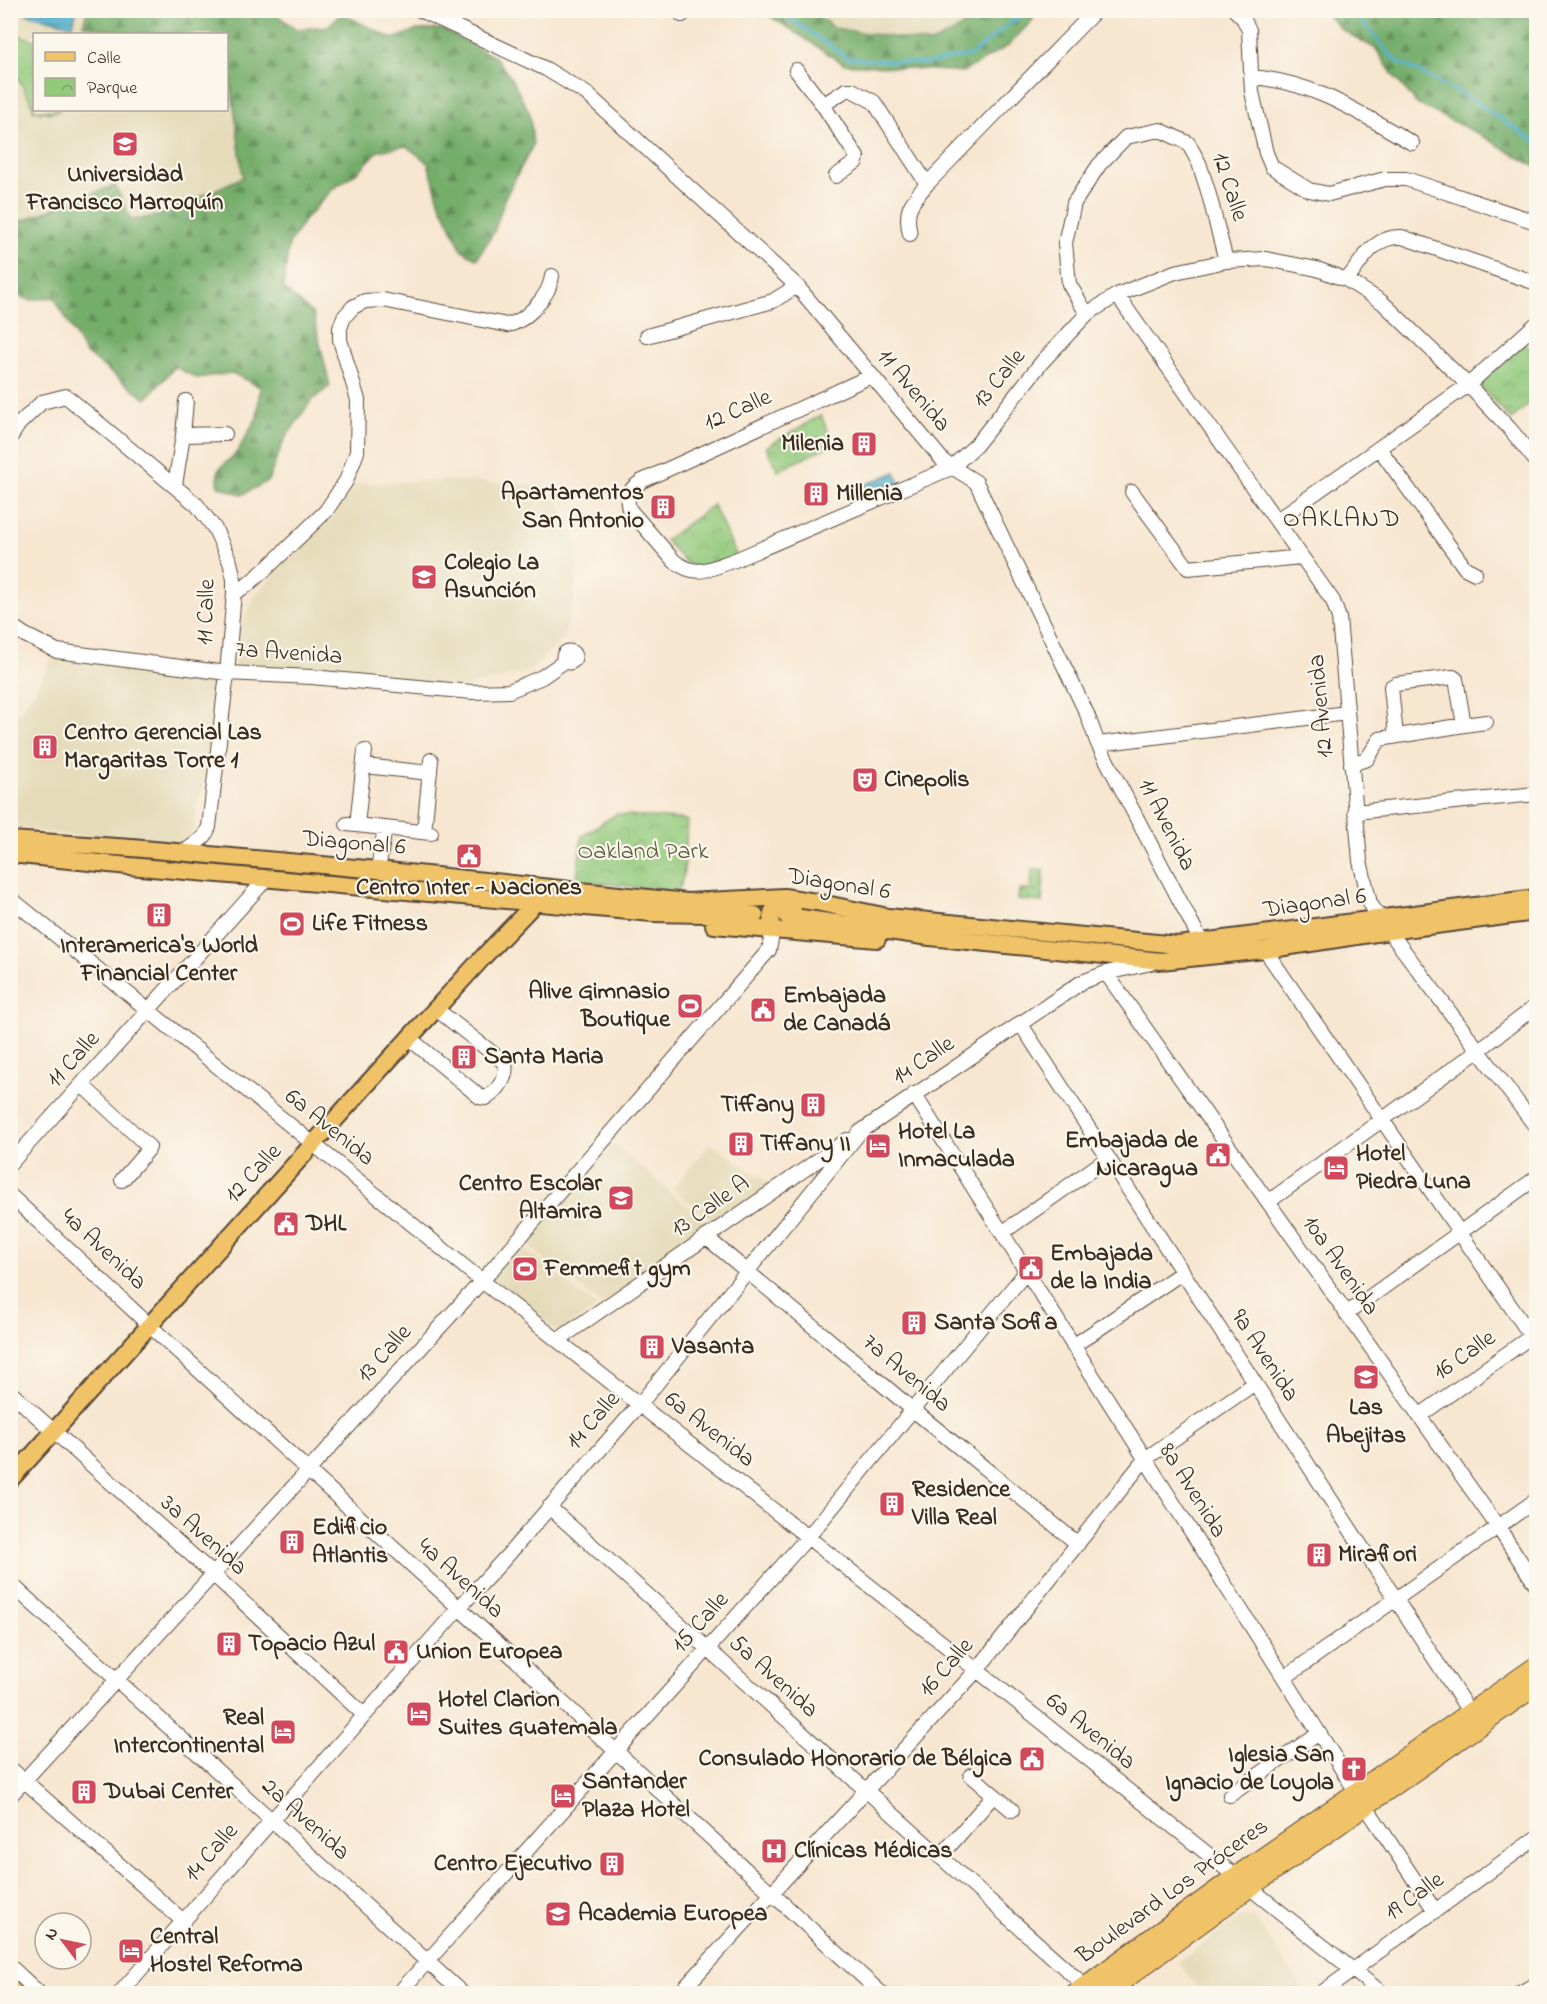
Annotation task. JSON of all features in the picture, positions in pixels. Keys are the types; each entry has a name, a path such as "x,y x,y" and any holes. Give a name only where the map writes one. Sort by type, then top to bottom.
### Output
{"highway":[{"name":"Boulevard Los Próceres","path":"1361,1799 1470,1713 1536,1667"},
{"name":"Boulevard Los Próceres","path":"1080,1990 1242,1883 1361,1799 1536,1685"},
{"name":"Boulevard Los Próceres","path":"1104,1994 1242,1883"}],"main road":[{"path":"10,830 114,837 132,848"},
{"name":"Diagonal 6","path":"10,840 132,848 378,870 684,902 784,897 871,915 1178,945 1536,912"},
{"name":"Diagonal 6","path":"10,854 652,914 673,921 762,924 917,943 930,937"},
{"path":"473,880 508,907 512,918 506,933"},
{"name":"Diagonal 6","path":"787,916 930,937 1161,962 1265,950 1385,925 1536,898"},
{"name":"12 Calle","path":"10,1480 409,1038 535,903"},
{"path":"762,924 780,905 862,918 871,915"},
{"path":"10,1988 16,1994"}],"street":[{"path":"910,234 906,217 914,200 927,183 1096,10"},
{"path":"1235,10 1250,30 1252,92 1266,153 1272,167 1309,190 1329,194 1385,179 1406,179 1536,222"},
{"name":"11 Avenida","path":"421,11 546,69 587,94 797,286 944,462 976,482 1087,714 1098,744 1202,943"},
{"path":"796,70 823,105 857,157 856,162 836,176"},
{"path":"1251,77 1270,79 1313,90 1337,100 1412,142"},
{"path":"823,105 846,90 852,90 874,102 927,183"},
{"name":"12 Calle","path":"1087,314 1069,284 1065,243 1074,203 1099,165 1126,137 1160,130 1188,143 1208,191 1226,261"},
{"path":"1347,280 1373,246 1393,236 1402,237 1536,283"},
{"name":"13 Calle","path":"691,571 701,572 735,560 951,468 976,445 1042,362 1087,314 1117,295 1175,272 1226,261 1266,259 1317,269 1347,280 1382,302 1468,385 1510,429 1536,461"},
{"path":"234,593 268,567 326,511 346,482 357,452 358,400 340,340 342,322 348,312 365,301 383,300 507,325 516,324 529,315 549,289 552,276"},
{"path":"647,336 772,301 797,286"},
{"name":"12 Avenida","path":"1117,295 1333,601 1339,618 1360,861 1370,903 1536,1127"},
{"path":"1277,520 1468,385 1536,324"},
{"name":"12 Calle","path":"691,571 674,561 629,509 628,494 633,487 871,376"},
{"name":"11 Calle","path":"10,438 19,424 42,402 66,396 175,485 202,511 221,539 234,579 234,593 209,826 204,837 183,853"},
{"path":"175,485 186,401"},
{"path":"183,435 204,428 225,434"},
{"path":"1379,448 1465,568 1475,573"},
{"path":"1132,492 1188,568 1301,557"},
{"name":"7a Avenida","path":"10,625 57,651 227,673 312,677 481,692 509,691 542,677 565,661"},
{"path":"1396,736 1391,693 1391,687 1396,684 1455,677 1464,725"},
{"path":"1098,744 1347,713"},
{"path":"1351,764 1367,759 1380,739 1486,722"},
{"path":"364,766 430,766 427,832 352,825 365,751"},
{"path":"1355,812 1536,794"},
{"path":"378,870 384,828"},
{"name":"11 Calle","path":"10,1164 267,878"},
{"name":"6a Avenida","path":"10,898 482,1281 977,1670 1383,1994"},
{"name":"13 Calle","path":"10,1796 482,1281 769,950 768,937 762,924"},
{"path":"1265,950 1460,1233 1535,1337"},
{"name":"14 Calle","path":"860,1132 1082,982 1106,972 1161,962"},
{"name":"10a Avenida","path":"1106,972 1536,1585"},
{"path":"1268,1202 1479,1050 1536,1006"},
{"path":"409,1038 480,1097 486,1098 492,1094 504,1079 505,1063 436,1009"},
{"name":"9a Avenida","path":"1020,1023 1470,1713"},
{"path":"82,1085 149,1147 122,1180"},
{"name":"8a Avenida","path":"914,1094 1361,1799 1435,1911"},
{"name":"13 Calle A","path":"558,1340 778,1188 829,1159 860,1132"},
{"path":"1002,1233 1108,1158"},
{"name":"14 Calle","path":"119,1994 640,1404 799,1207 829,1159"},
{"path":"1346,1314 1536,1178"},
{"path":"778,1188 789,1185 796,1188 799,1193 799,1207"},
{"name":"4a Avenida","path":"10,1195 149,1325 882,1994"},
{"name":"7a Avenida","path":"706,1237 1078,1544"},
{"name":"15 Calle","path":"398,1994 808,1537 1026,1272"},
{"path":"1073,1346 1183,1272"},
{"name":"16 Calle","path":"1419,1416 1535,1337"},
{"name":"16 Calle","path":"680,1994 977,1670 1145,1459 1255,1383"},
{"name":"3a Avenida","path":"10,1392 213,1574 364,1715"},
{"path":"1284,1678 1536,1500"},
{"name":"5a Avenida","path":"549,1506 866,1791 945,1851 1080,1990"},
{"name":"2a Avenida","path":"10,1583 463,1994"},
{"path":"1230,1795 1319,1733"},
{"path":"10,1768 183,1921"},
{"path":"970,1775 1012,1810"},
{"path":"945,1851 993,1795"},
{"name":"19 Calle","path":"1320,1994 1536,1838"},
{"path":"10,1965 40,1994"},
{"path":"1518,1994 1536,1984"}],"shaded area":[{"name":"Universidad Francisco Marroquín","path":"11,11 87,11 83,24 121,33 33,33 33,111 228,111 229,65 243,178 158,216 131,220 115,186 11,225"},
{"path":"812,11 983,11 954,32 931,43 834,28"},
{"name":"Colegio La Asunción","path":"451,480 544,485 560,505 577,544 574,598 563,640 529,671 467,687 234,666 240,625 256,595 288,559 333,517 354,487 362,484"},
{"path":"56,652 225,674 190,846 58,834 11,827 10,724 31,697"},
{"path":"710,1143 772,1185 717,1223 672,1189"},
{"name":"Centro Escolar Altamira","path":"613,1144 713,1227 602,1305 525,1244"},
{"path":"519,1244 597,1307 559,1333 490,1277"},
{"path":"1248,1917 1256,1920 1303,1988 1300,1993 1202,1993 1178,1962 1239,1918"}],"green space":[{"path":"87,11 276,11 277,15 296,29 329,26 341,13 392,39 417,30 442,29 495,57 511,78 530,114 533,145 506,196 494,232 477,259 462,250 440,204 428,163 406,146 378,151 360,170 332,190 305,219 289,244 283,288 313,314 330,386 311,401 284,440 268,481 242,495 218,486 218,470 237,452 257,417 260,387 232,373 197,378 175,367 146,399 85,353 54,297 30,300 11,294 11,225 115,185 131,220 158,216 243,177 228,66 228,33 120,33 83,25"},
{"path":"762,11 812,11 834,28 931,43 954,32 983,11 1039,11 1008,46 963,72 844,64"},
{"path":"1323,11 1513,11 1536,20 1536,167 1477,133 1417,104 1393,75 1376,49 1342,30"},
{"path":"11,33 33,40 33,108 30,100 11,65"},
{"path":"1523,341 1536,355 1536,397 1511,420 1477,382"},
{"path":"821,415 833,444 778,471 766,447"},
{"path":"713,505 738,558 701,570 686,563 665,540"},
{"name":"Oakland Park","path":"616,814 687,820 684,869 678,892 592,882 576,886 582,836"},
{"path":"1032,869 1044,870 1042,902 1018,900 1019,890 1031,890"}],"water":[{"path":"26,10 76,11 73,25 26,14"},
{"path":"895,472 901,485 855,503 850,491"}],"waterway":[{"path":"778,10 848,58 926,64 971,55 1021,15 1023,10"},
{"path":"1352,10 1395,60 1464,95 1536,142"}],"place":[{"name":"Universidad Francisco Marroquín","path":"125,144"},
{"name":"Milenia","path":"864,444"},
{"name":"Millenia","path":"816,494"},
{"name":"Apartamentos San Antonio","path":"663,507"},
{"name":"Colegio La Asunción","path":"424,577"},
{"name":"Centro Gerencial Las Margaritas Torre 1","path":"45,747"},
{"name":"Cinepolis","path":"865,780"},
{"name":"Centro Inter - Naciones","path":"469,856"},
{"name":"Interamerica's World Financial Center","path":"159,915"},
{"name":"Life Fitness","path":"292,924"},
{"name":"Alive Gimnasio Boutique","path":"690,1006"},
{"name":"Embajada de Canadá","path":"763,1010"},
{"name":"Santa Maria","path":"464,1057"},
{"name":"Tiffany","path":"813,1105"},
{"name":"Tiffany II","path":"741,1144"},
{"name":"Hotel La Inmaculada","path":"878,1146"},
{"name":"Embajada de Nicaragua","path":"1218,1155"},
{"name":"Hotel Piedra Luna","path":"1336,1168"},
{"name":"Centro Escolar Altamira","path":"621,1198"},
{"name":"DHL","path":"286,1224"},
{"name":"Embajada de la India","path":"1031,1268"},
{"name":"Femmefit gym","path":"525,1269"},
{"name":"Santa Sofia","path":"914,1323"},
{"name":"Vasanta","path":"652,1347"},
{"name":"Las Abejitas","path":"1366,1377"},
{"name":"Residence Villa Real","path":"892,1504"},
{"name":"Edificio Atlantis","path":"292,1542"},
{"name":"Mirafiori","path":"1319,1555"},
{"name":"Topacio Azul","path":"229,1644"},
{"name":"Union Europea","path":"396,1652"},
{"name":"Hotel Clarion Suites Guatemala","path":"419,1714"},
{"name":"Real Intercontinental","path":"283,1732"},
{"name":"Consulado Honorario de Bélgica","path":"1032,1759"},
{"name":"Iglesia San Ignacio de Loyola","path":"1354,1769"},
{"name":"Dubai Center","path":"84,1792"},
{"name":"Santander Plaza Hotel","path":"563,1796"},
{"name":"Clínicas Médicas","path":"774,1851"},
{"name":"Centro Ejecutivo","path":"612,1864"},
{"name":"Academia Europea","path":"558,1914"},
{"name":"Central Hostel Reforma","path":"131,1951"}],"district":[{"name":"OAKLAND","path":"1342,520"}]}
